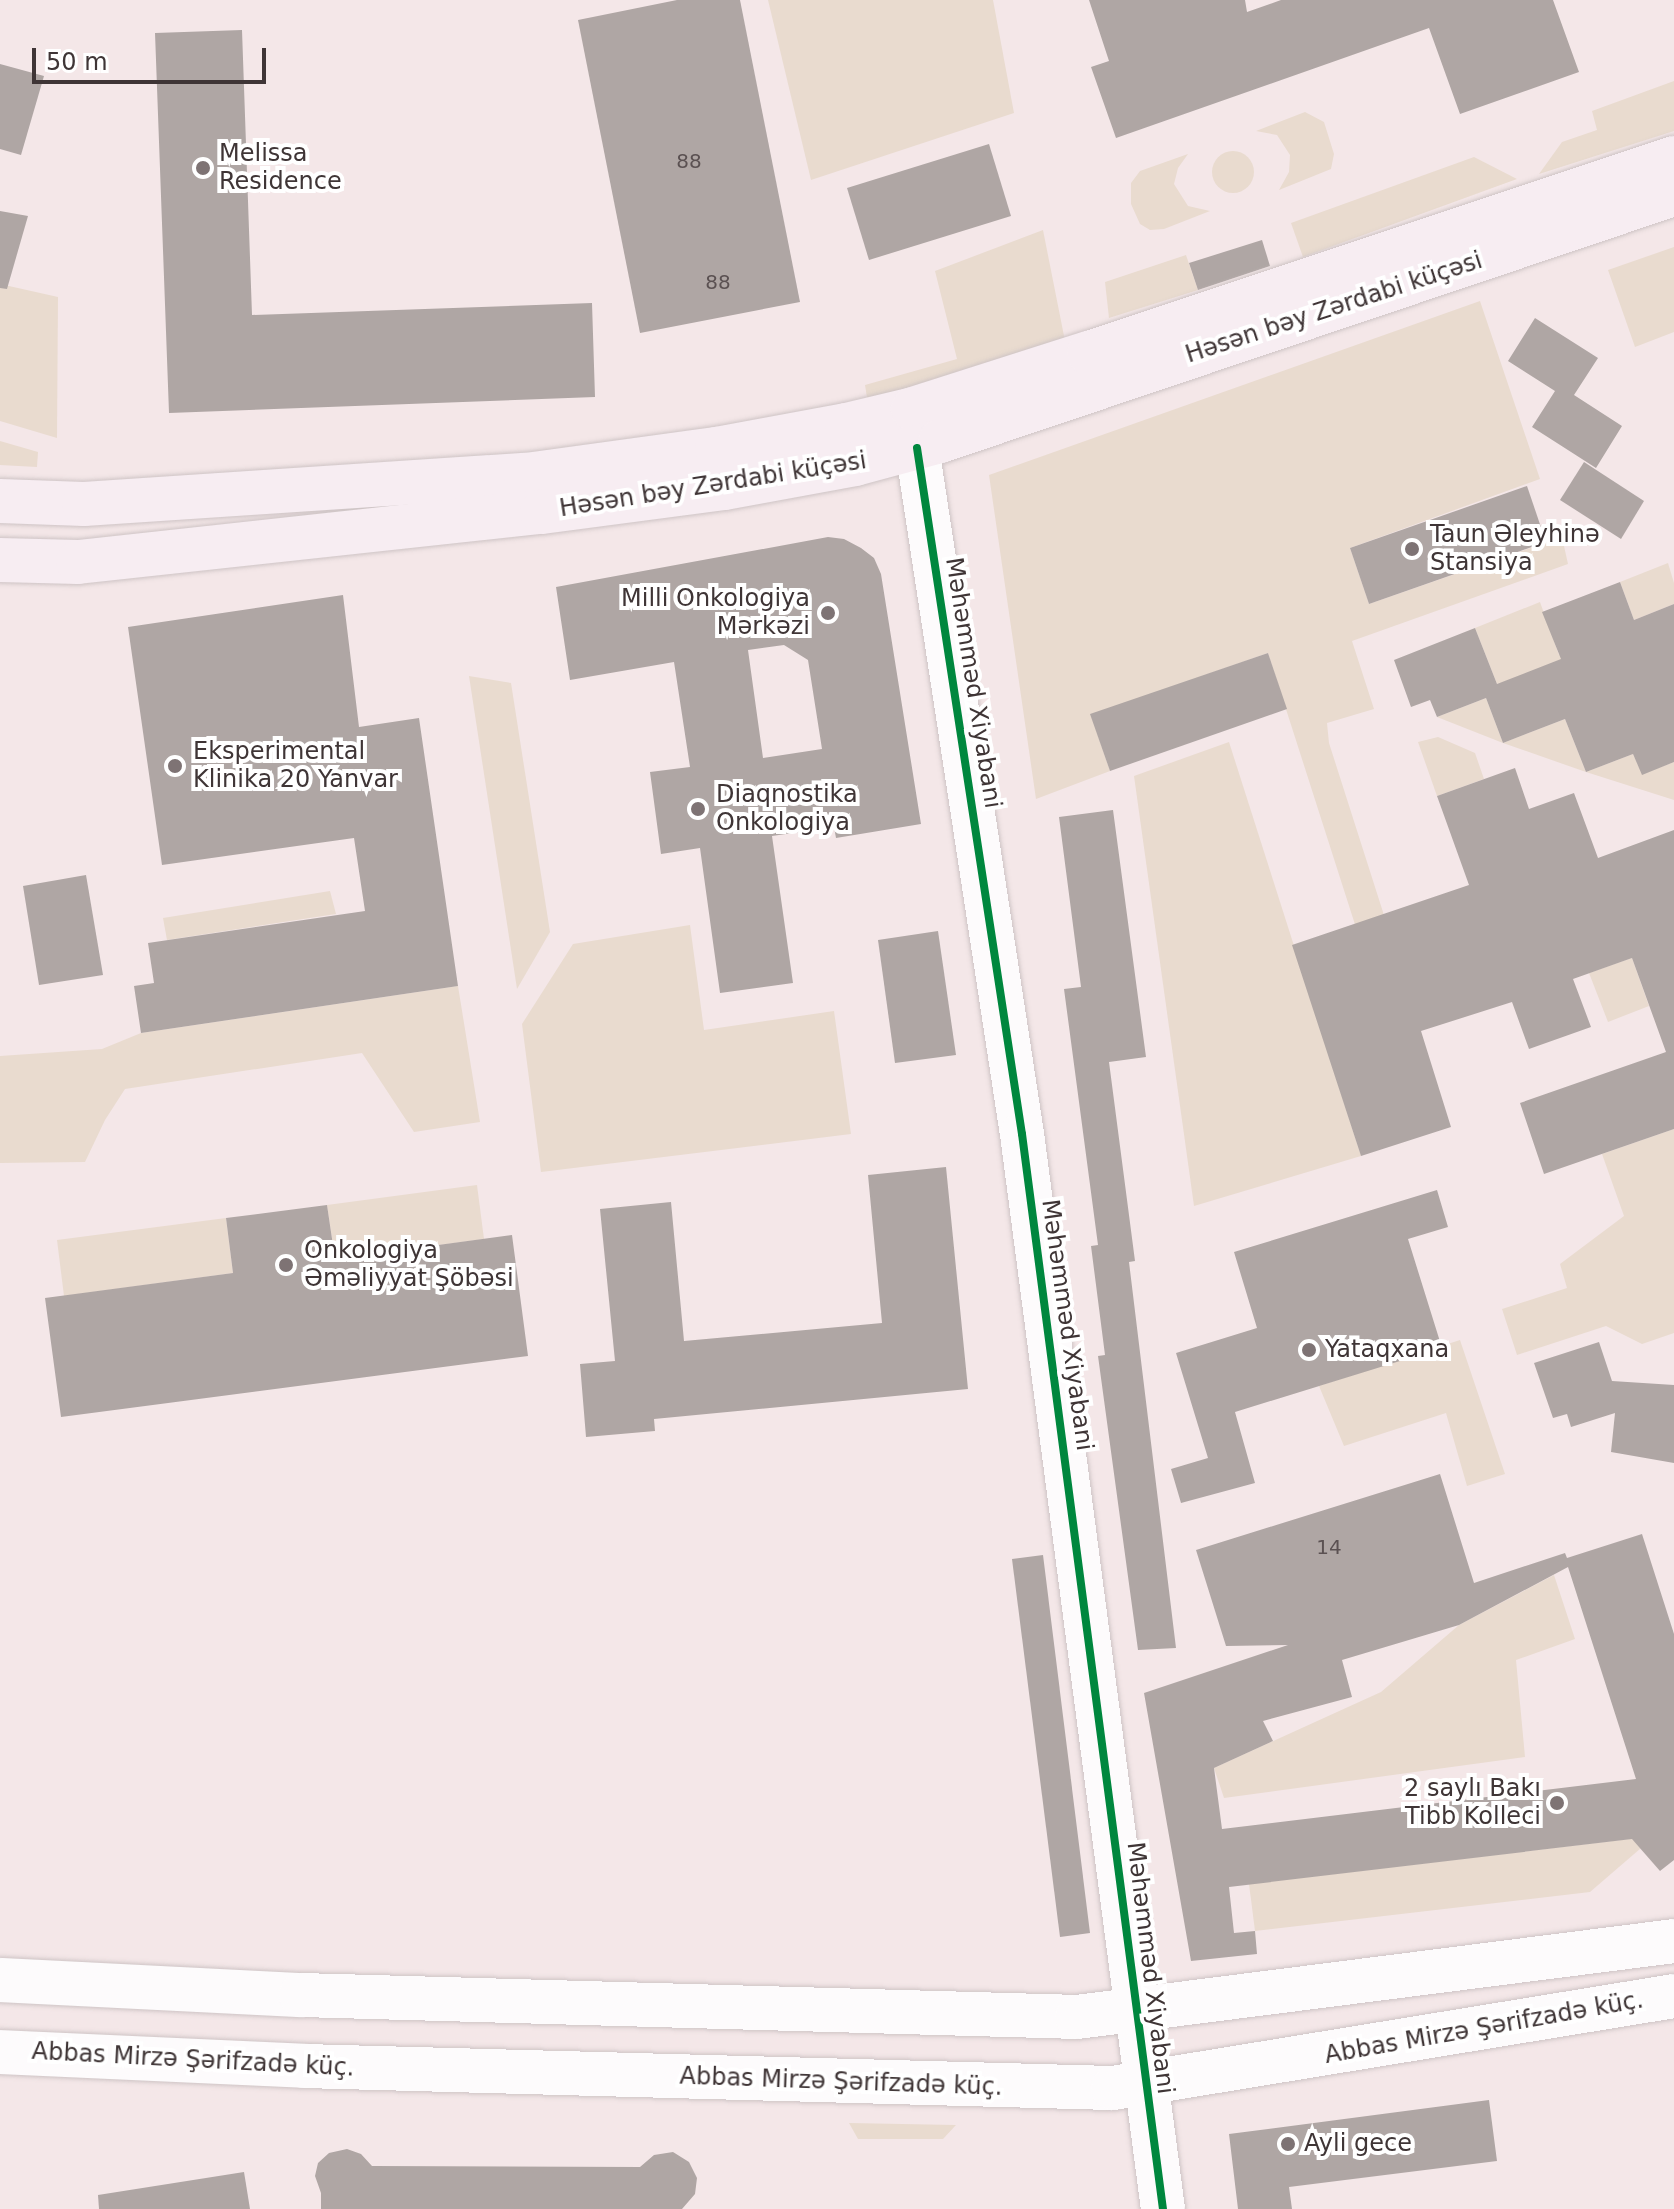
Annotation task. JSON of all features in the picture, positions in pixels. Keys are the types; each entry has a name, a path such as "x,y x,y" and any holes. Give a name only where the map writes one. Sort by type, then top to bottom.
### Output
{"main road":[{"name":"Həsən bəy Zərdabi küçəsi","path":"0,501 84,504 526,475 717,449 847,425 913,409 1089,353 1674,158"},
{"name":"Həsən bəy Zərdabi küçəsi","path":"0,560 78,562 647,500 840,467 917,448 1674,194"},
{"name":"Məhəmməd Xiyabani","path":"917,448 1022,1134 1144,2085 1163,2209"},
{"path":"0,1980 301,1995 1077,2017 1674,1941"},
{"name":"Abbas Mirzə Şərifzadə küç.","path":"0,2052 304,2066 1027,2088 1144,2085 1674,1996"}],"shaded area":[{"path":"768,0 993,0 1014,113 811,180"},
{"path":"1674,81 1674,131 1539,174 1562,142 1597,130 1592,111"},
{"path":"1305,112 1324,122 1334,154 1331,169 1279,190 1289,172 1290,155 1277,135 1256,131"},
{"path":"1233,151 1248,157 1254,172 1248,187 1233,193 1218,187 1212,172 1218,157"},
{"path":"1188,154 1178,168 1174,184 1188,206 1210,211 1164,229 1150,230 1140,224 1131,204 1131,183 1140,171"},
{"path":"1474,157 1517,179 1303,257 1291,223"},
{"path":"1043,230 1066,346 868,404 865,385 957,359 935,271"},
{"path":"1674,247 1674,332 1635,347 1608,270"},
{"path":"1186,255 1198,290 1109,318 1105,282"},
{"path":"0,284 58,297 57,438 0,421"},
{"path":"1480,301 1540,479 1350,548 1369,604 1562,537 1568,564 1352,641 1374,709 1327,723 1329,743 1421,1031 1392,1040 1268,653 1091,715 1110,771 1036,799 989,475"},
{"path":"0,441 38,452 37,467 0,465"},
{"path":"1668,563 1674,583 1674,604 1634,620 1620,582"},
{"path":"1540,602 1559,655 1594,642 1601,661 1497,684 1475,628"},
{"path":"469,676 511,683 550,932 517,989"},
{"path":"1486,698 1503,743 1437,717"},
{"path":"1565,719 1586,772 1503,743"},
{"path":"1438,737 1475,753 1484,779 1437,796 1418,742"},
{"path":"1229,742 1361,1156 1194,1206 1134,776"},
{"path":"1633,754 1642,774 1674,762 1674,800 1586,772"},
{"path":"330,891 336,914 167,940 163,918"},
{"path":"690,925 704,1030 834,1011 851,1134 541,1172 522,1024 573,944"},
{"path":"1632,958 1649,1006 1608,1022 1589,973"},
{"path":"458,986 480,1122 414,1132 362,1053 125,1089 105,1120 85,1162 0,1163 0,1056 102,1049 141,1033"},
{"path":"1674,1129 1674,1333 1642,1344 1606,1326 1517,1355 1502,1309 1567,1288 1560,1264 1624,1216 1602,1154"},
{"path":"477,1185 484,1239 335,1259 327,1205"},
{"path":"226,1218 233,1273 64,1296 57,1240"},
{"path":"1460,1340 1505,1474 1467,1486 1446,1413 1344,1446 1319,1386"},
{"path":"1554,1575 1575,1639 1516,1660 1525,1757 1224,1798 1214,1768 1381,1692 1459,1625"},
{"path":"1655,1836 1590,1892 1255,1931 1249,1884"},
{"path":"849,2123 956,2125 943,2139 858,2139"}],"building":[{"path":"677,0 740,0 800,302 640,333 578,20"},
{"path":"1089,0 1245,0 1247,12 1281,0 1553,0 1579,72 1460,114 1429,28 1116,138 1091,67 1109,61"},
{"name":"Melissa Residence","path":"242,30 252,315 592,303 595,397 169,413 155,33"},
{"path":"0,64 44,76 21,155 0,149"},
{"path":"989,144 1011,216 869,260 847,188"},
{"path":"0,211 28,216 7,289 0,288"},
{"path":"1262,240 1270,266 1198,290 1189,263"},
{"path":"1535,318 1598,358 1574,395 1622,426 1596,468 1532,427 1555,391 1508,361"},
{"path":"1584,462 1644,501 1621,539 1560,500"},
{"path":"1527,486 1546,542 1369,604 1350,548"},
{"path":"828,537 844,539 874,558 881,574 921,824 836,838 834,827 772,836 793,983 720,993 700,848 661,854 650,772 690,767 674,662 570,680 556,587","holes":["784,645 808,660 822,749 763,758 748,650"]},
{"path":"1620,582 1634,620 1674,604 1674,762 1642,775 1633,754 1586,772 1565,719 1503,743 1486,698 1437,717 1430,700 1411,707 1394,660 1475,628 1497,684 1561,659 1542,612"},
{"path":"343,595 359,727 419,718 458,986 141,1033 134,986 154,983 148,943 365,911 354,838 162,865 128,627"},
{"path":"1268,653 1287,709 1110,771 1090,714"},
{"path":"1515,768 1529,809 1574,793 1598,858 1674,830 1674,1129 1544,1174 1520,1103 1666,1052 1632,958 1573,979 1591,1027 1529,1049 1512,1002 1421,1031 1451,1127 1361,1156 1292,945 1469,885 1437,796"},
{"path":"1113,810 1146,1057 1109,1062 1135,1261 1129,1262 1176,1648 1138,1650 1098,1356 1105,1355 1091,1246 1098,1245 1064,989 1081,987 1059,817"},
{"path":"86,875 103,975 39,985 23,886"},
{"path":"938,931 956,1055 895,1063 878,940"},
{"path":"946,1167 968,1389 654,1419 655,1431 586,1437 580,1364 615,1361 600,1209 671,1202 684,1341 882,1323 868,1175"},
{"path":"1437,1190 1448,1227 1408,1239 1442,1348 1235,1412 1255,1483 1181,1503 1171,1469 1208,1458 1176,1353 1257,1328 1234,1252"},
{"path":"327,1205 335,1259 512,1235 528,1356 61,1417 45,1298 233,1273 226,1218"},
{"path":"1599,1342 1612,1381 1674,1385 1674,1463 1611,1452 1615,1413 1571,1427 1567,1414 1553,1418 1534,1363"},
{"path":"1440,1474 1474,1583 1565,1553 1567,1558 1642,1534 1674,1634 1674,1860 1660,1871 1632,1839 1229,1887 1234,1933 1255,1931 1257,1954 1191,1961 1144,1693 1288,1645 1226,1646 1196,1550","holes":["1568,1567 1636,1779 1222,1829 1214,1768 1273,1741 1263,1721 1352,1697 1342,1660 1459,1625"]},
{"path":"1043,1555 1090,1933 1060,1937 1012,1559"},
{"path":"1489,2100 1497,2161 1289,2187 1292,2209 1238,2209 1229,2134"},
{"path":"347,2149 361,2154 372,2166 640,2167 654,2155 673,2152 689,2162 697,2178 695,2194 682,2209 321,2209 321,2193 315,2176 318,2163 329,2153"},
{"path":"244,2172 250,2209 99,2209 98,2195"}],"cycle path":[{"path":"917,448 1022,1134 1163,2209"}],"place":[{"name":"Melissa Residence","path":"203,168"},
{"name":"Taun Əleyhinə Stansiya","path":"1412,549"},
{"name":"Milli Onkologiya Mərkəzi","path":"828,613"},
{"name":"Eksperimental Klinika 20 Yanvar","path":"175,766"},
{"name":"Diaqnostika Onkologiya","path":"698,809"},
{"name":"Onkologiya Əməliyyat Şöbəsi","path":"286,1265"},
{"name":"Yataqxana","path":"1309,1350"},
{"name":"2 saylı Bakı Tibb Kolleci","path":"1557,1803"},
{"name":"Ayli gece","path":"1288,2144"}]}
